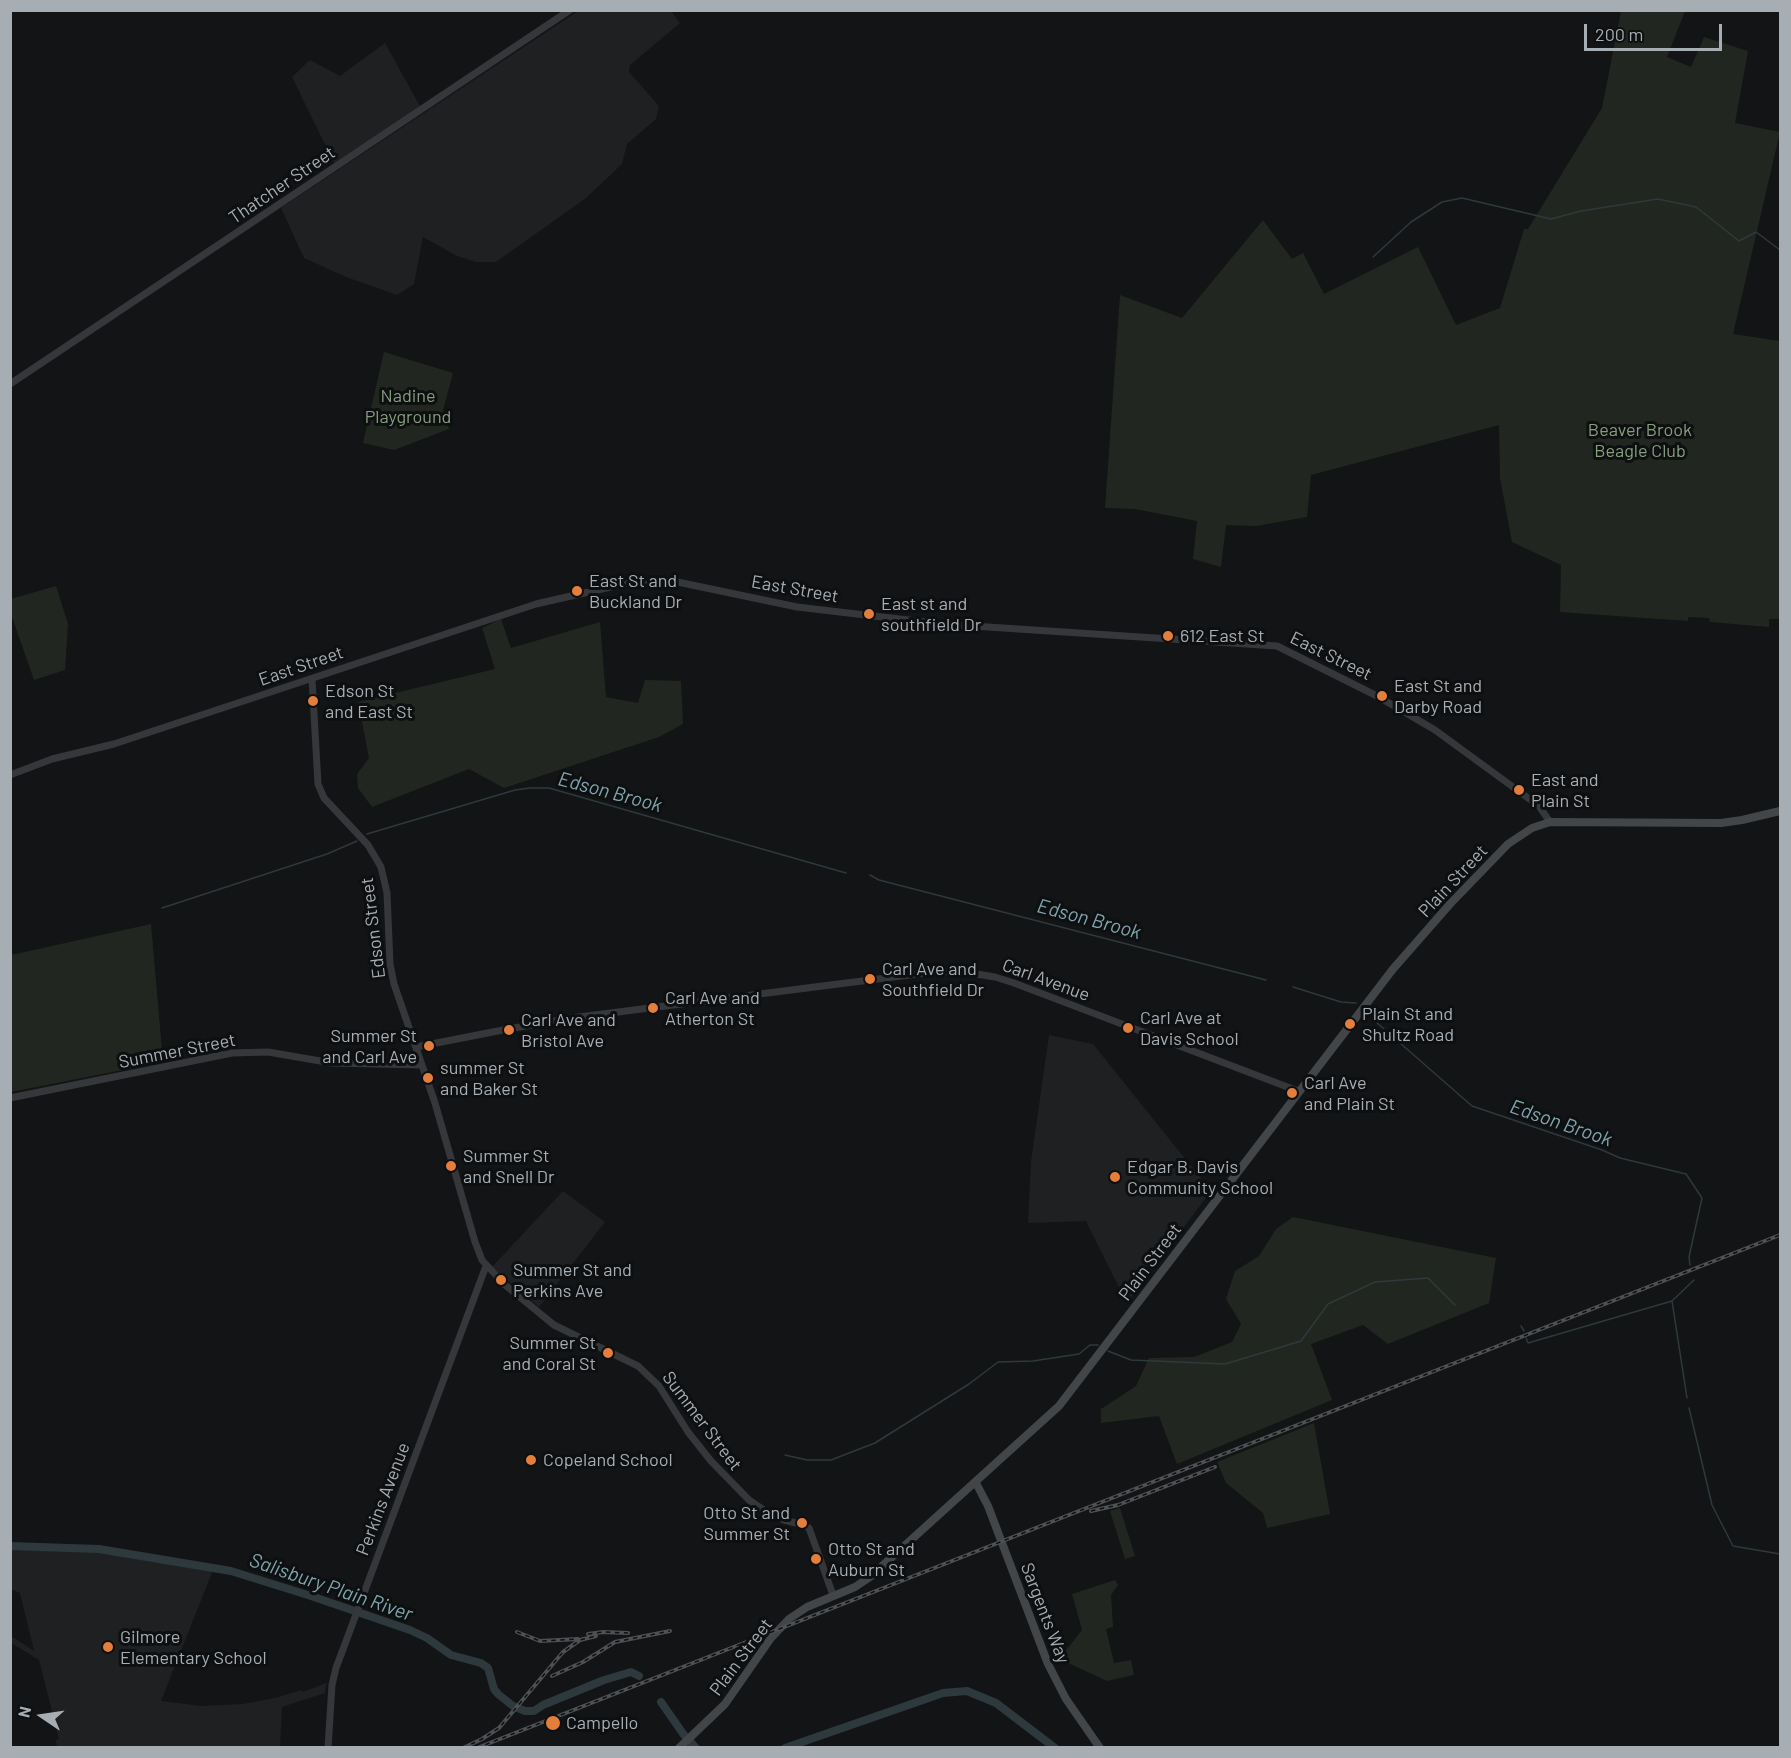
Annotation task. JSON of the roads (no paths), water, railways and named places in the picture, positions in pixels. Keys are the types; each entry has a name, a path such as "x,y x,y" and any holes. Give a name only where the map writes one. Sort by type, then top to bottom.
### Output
{"main road":[{"name":"Plain Street","path":"681,1746 725,1704 776,1632 789,1619 807,1607 855,1587 870,1577 1036,1429 1066,1398 1393,969 1508,844 1532,828 1550,822 1715,823 1742,820 1780,811"},
{"name":"Sargents Way","path":"976,1483 984,1496 1055,1678 1066,1699 1100,1748"}],"street":[{"name":"Thatcher Street","path":"10,384 570,10"},
{"name":"East Street","path":"10,775 57,757 114,744 547,601 628,582 673,580 797,607 942,624 1277,646 1408,713 1435,730 1539,806 1550,822"},
{"name":"Edson Street","path":"312,679 318,784 324,798 368,845 381,867 387,893 390,964 394,984 416,1047"},
{"name":"Carl Avenue","path":"416,1047 571,1018 925,973 958,971 995,977 1014,983 1298,1091"},
{"name":"Summer Street","path":"416,1047 475,1242 486,1266 504,1284 555,1325 638,1366 659,1386 688,1432 711,1461 749,1500 768,1513 804,1525 813,1533 830,1597"},
{"name":"Summer Street","path":"10,1098 232,1053 267,1052 332,1063 422,1065"},
{"name":"Perkins Avenue","path":"327,1748 332,1685 354,1617 486,1266"}],"waterway":[{"path":"1373,257 1411,222 1442,202 1462,198 1551,219 1581,211 1658,199 1696,207 1739,241 1756,232 1780,250"},
{"name":"Edson Brook","path":"367,834 515,790 549,788 846,873"},
{"name":"Edson Brook","path":"162,908 327,854 357,841"},
{"name":"Edson Brook","path":"870,875 879,880 1266,980"},
{"name":"Edson Brook","path":"1293,987 1341,1002 1356,1003"},
{"name":"Edson Brook","path":"1367,1010 1376,1022 1472,1106 1620,1158 1686,1174 1702,1198 1689,1257 1690,1265"},
{"path":"1108,1351 1131,1360 1225,1364 1301,1341 1328,1304 1375,1282 1428,1278 1455,1305"},
{"name":"Edson Brook","path":"1687,1398 1672,1301 1694,1280"},
{"path":"1526,1338 1528,1343 1672,1301"},
{"path":"1521,1326 1524,1331"},
{"path":"785,1455 807,1460 831,1460 875,1443 969,1384 998,1362 1033,1361 1079,1354 1090,1345 1098,1345"},
{"name":"Edson Brook","path":"1689,1408 1712,1505 1733,1546 1780,1554"},
{"name":"Salisbury Plain River","path":"10,1546 99,1549 231,1571 311,1596 410,1630 427,1638 451,1655 481,1663 488,1668 494,1689 498,1694 513,1706 525,1711 534,1711 543,1705 604,1680 631,1672 639,1676"},
{"name":"Salisbury Plain River","path":"785,1748 943,1693 967,1691 996,1703 1055,1748"},
{"name":"Salisbury Plain River","path":"661,1702 696,1748"}],"railway":[{"path":"477,1748 1780,1235"},
{"path":"1091,1511 1118,1505 1215,1467"},
{"path":"552,1676 583,1662 615,1642 670,1631"},
{"path":"517,1632 540,1641 578,1639"},
{"path":"588,1634 628,1633"},
{"path":"463,1748 499,1728 563,1652 580,1640 596,1636"}],"place":[{"name":"East St and Buckland Dr","path":"577,591"},
{"name":"East st and southfield Dr","path":"869,614"},
{"name":"612 East St","path":"1168,636"},
{"name":"East St and Darby Road","path":"1382,696"},
{"name":"Edson St and East St","path":"313,701"},
{"name":"East and Plain St","path":"1519,790"},
{"name":"Carl Ave and Southfield Dr","path":"870,979"},
{"name":"Carl Ave and Atherton St","path":"653,1008"},
{"name":"Plain St and Shultz Road","path":"1350,1024"},
{"name":"Carl Ave at Davis School","path":"1128,1028"},
{"name":"Carl Ave and Bristol Ave","path":"509,1030"},
{"name":"Summer St and Carl Ave","path":"429,1046"},
{"name":"summer St and Baker St","path":"428,1078"},
{"name":"Carl Ave and Plain St","path":"1292,1093"},
{"name":"Summer St and Snell Dr","path":"451,1166"},
{"name":"Edgar B. Davis Community School","path":"1115,1177"},
{"name":"Summer St and Perkins Ave","path":"501,1280"},
{"name":"Summer St and Coral St","path":"608,1353"},
{"name":"Copeland School","path":"531,1460"},
{"name":"Otto St and Summer St","path":"802,1523"},
{"name":"Otto St and Auburn St","path":"816,1559"},
{"name":"Gilmore Elementary School","path":"108,1647"},
{"name":"Campello","path":"553,1723"}],"park label":[{"name":"Nadine Playground","path":"408,406"},
{"name":"Beaver Brook Beagle Club","path":"1640,440"}]}
